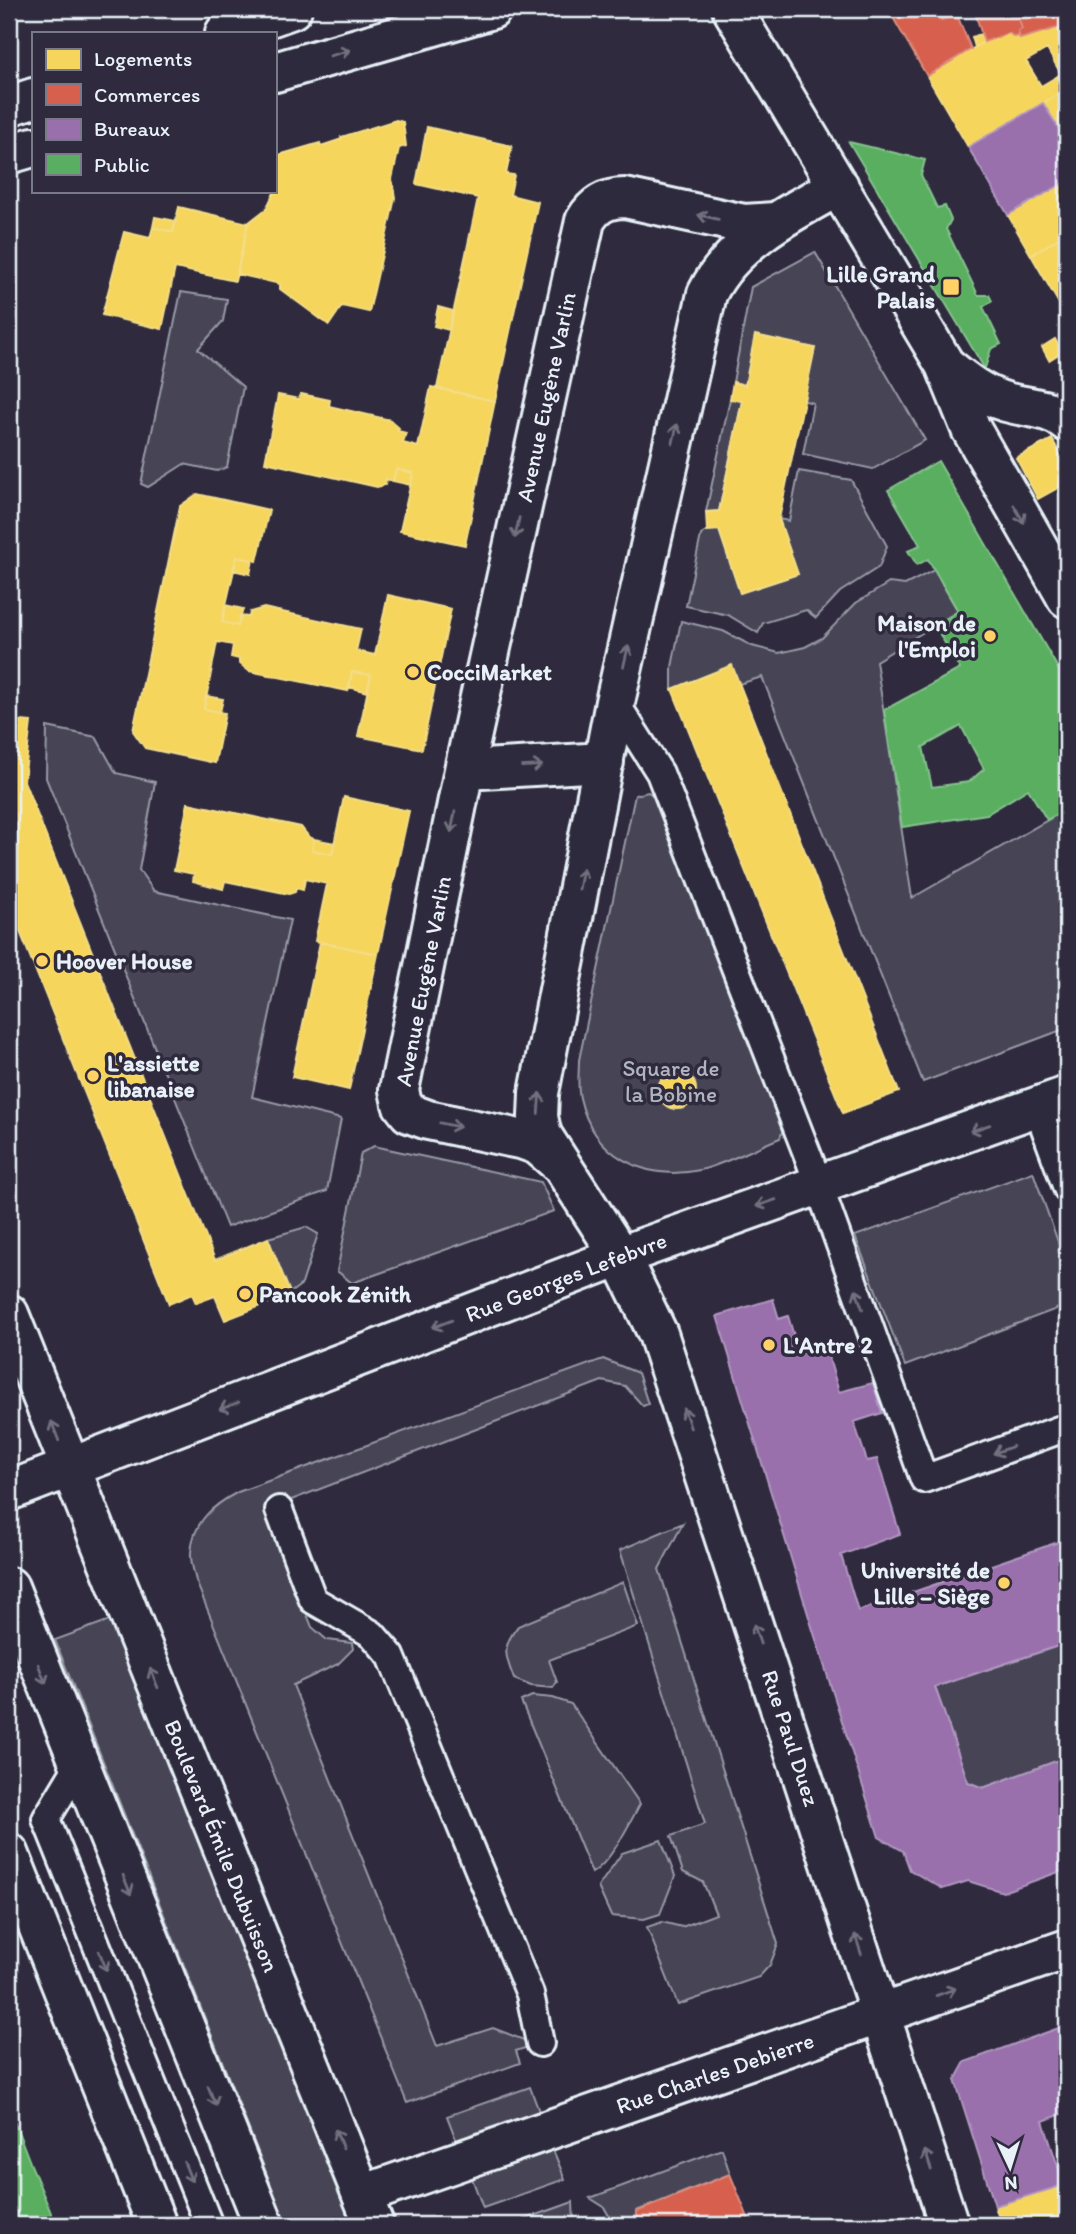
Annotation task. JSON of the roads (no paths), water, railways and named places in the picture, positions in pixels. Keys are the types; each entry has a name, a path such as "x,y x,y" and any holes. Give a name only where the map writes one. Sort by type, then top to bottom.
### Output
{"street":[{"path":"228,32 292,9"},
{"path":"276,72 492,9"},
{"path":"733,9 945,365 967,421 1067,598"},
{"path":"9,106 32,99"},
{"path":"9,154 32,147"},
{"name":"Avenue Eugène Varlin","path":"620,1256 542,1135 538,1117 540,1093 615,702 707,293 723,266 775,222 839,186"},
{"name":"Avenue Eugène Varlin","path":"561,1165 538,1145 524,1140 428,1120 409,1113 402,1104 399,1090 464,770 585,221 590,212 605,201 625,198 744,224 775,222"},
{"path":"945,365 970,386 992,397 1057,417"},
{"path":"991,466 1000,440 1011,427 1033,415 1057,417"},
{"path":"464,770 604,762"},
{"name":"Rue Georges Lefebvre","path":"9,1491 620,1256 1052,1102"},
{"name":"Rue Paul Duez","path":"620,1256 658,1334 949,2225"},
{"name":"Boulevard Émile Dubuisson","path":"9,1314 368,2210"},
{"path":"9,1587 78,1766 264,2225"},
{"path":"9,1853 157,2225"},
{"name":"Rue Charles Debierre","path":"368,2210 882,2015 1067,1949"}],"lane":[{"path":"615,702 660,773 818,1185 924,1479 1067,1427"},
{"path":"1052,1102 1067,1188"},
{"path":"279,1510 313,1600 372,1633 391,1656 530,1994 540,2043"},
{"path":"78,1766 46,1819 209,2225"}],"place":[{"name":"Lille Grand Palais","path":"951,287"},
{"name":"Maison de l'Emploi","path":"990,636"},
{"name":"CocciMarket","path":"413,672"},
{"name":"Hoover House","path":"42,961"},
{"name":"L'assiette libanaise","path":"93,1076"},
{"name":"Pancook Zénith","path":"245,1294"},
{"name":"L'Antre 2","path":"769,1345"},
{"name":"Université de Lille − Siège","path":"1004,1583"}],"park label":[{"name":"Square de la Bobine","path":"671,1081"}]}
